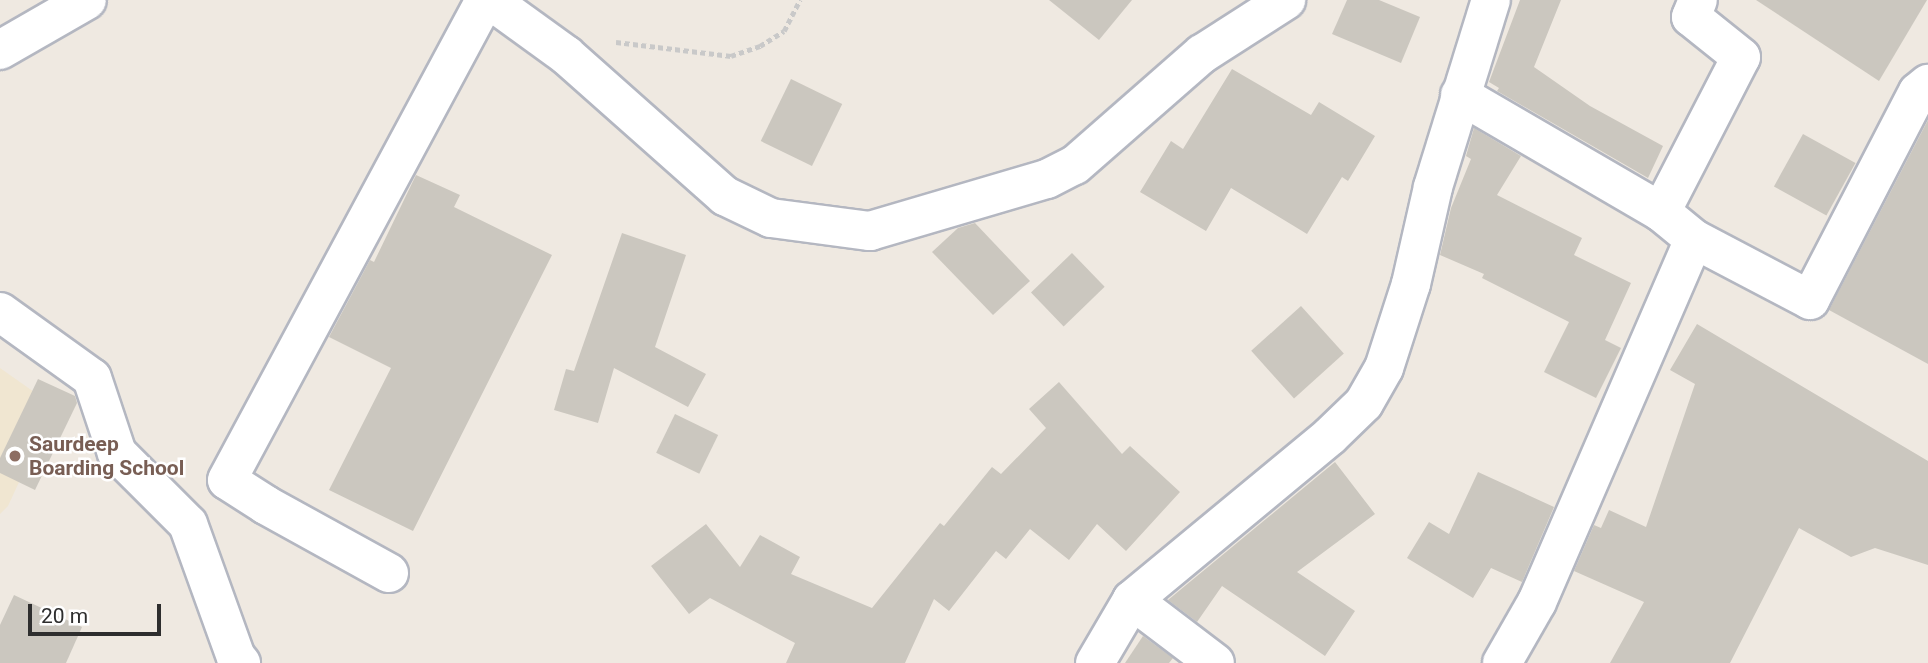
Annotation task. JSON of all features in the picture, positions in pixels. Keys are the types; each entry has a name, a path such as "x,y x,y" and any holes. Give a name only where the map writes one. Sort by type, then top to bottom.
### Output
{"street":[{"path":"0,50 87,0"},
{"path":"389,573 266,505 227,480 485,0"},
{"path":"490,0 566,55 725,196 771,218 870,231 1047,179 1075,165 1202,54 1286,0"},
{"path":"1095,663 1132,600 1330,436 1364,403 1384,368 1411,284 1433,187 1491,0"},
{"path":"1661,212 1741,57 1690,17 1698,0"},
{"path":"1460,95 1661,212 1694,239 1810,300 1918,92 1928,84"},
{"path":"1502,663 1537,602 1694,239"},
{"path":"0,312 92,378 117,453 188,524 241,663"},
{"path":"1132,600 1215,663"}],"path":[{"path":"566,55 584,38 731,56 760,46 784,31 800,0"}],"shaded area":[{"name":"Saurdeep Boarding School","path":"0,368 54,406 8,506 0,514"}],"building":[{"path":"1049,0 1132,0 1099,40"},
{"path":"1347,0 1379,0 1420,17 1401,63 1332,34"},
{"path":"1520,0 1561,0 1534,67 1590,106 1663,146 1648,178 1497,91 1499,88 1489,82"},
{"path":"1756,0 1927,0 1879,81"},
{"path":"1232,69 1311,115 1319,102 1375,136 1348,181 1342,177 1307,234 1231,188 1206,231 1140,192 1171,141 1183,149"},
{"path":"791,79 842,104 812,166 761,141"},
{"path":"1928,120 1928,364 1829,310"},
{"path":"1474,128 1521,156 1497,195 1582,238 1574,255 1631,283 1605,340 1621,348 1596,398 1544,372 1569,322 1482,278 1484,274 1440,255 1451,208 1471,159 1466,156"},
{"path":"1803,134 1855,163 1826,216 1774,186"},
{"path":"416,175 460,195 454,207 552,255 413,531 329,490 391,368 329,337 370,260 374,262"},
{"path":"975,223 1030,281 993,315 932,252 958,228"},
{"path":"622,233 686,255 655,347 706,374 688,407 614,368 598,423 554,410 566,369 574,371"},
{"path":"1072,253 1105,287 1064,326 1031,293"},
{"path":"1301,306 1344,354 1294,398 1251,351"},
{"path":"1697,324 1928,461 1928,565 1875,548 1851,557 1799,528 1730,663 1610,663 1644,602 1574,571 1594,525 1601,528 1609,510 1646,527 1695,384 1670,370"},
{"path":"38,379 75,396 77,403 35,490 0,473 0,458"},
{"path":"1059,382 1122,454 1130,446 1180,492 1126,551 1097,524 1069,560 1030,529 1006,559 996,551 949,611 934,599 905,663 786,663 795,643 710,598 689,614 651,566 706,524 740,567 760,535 800,557 791,574 872,608 940,523 944,526 992,467 1001,474 1046,428 1029,409"},
{"path":"675,414 718,435 699,474 656,453"},
{"path":"1335,462 1375,514 1297,572 1355,611 1325,656 1222,586 1197,622 1168,600"},
{"path":"1478,472 1554,507 1522,582 1491,568 1473,598 1407,558 1429,522 1449,534"},
{"path":"14,595 82,627 66,663 0,663 0,625"},
{"path":"1143,636 1173,658 1169,663 1125,663"}],"place":[{"name":"Saurdeep Boarding School","path":"15,456"}]}
